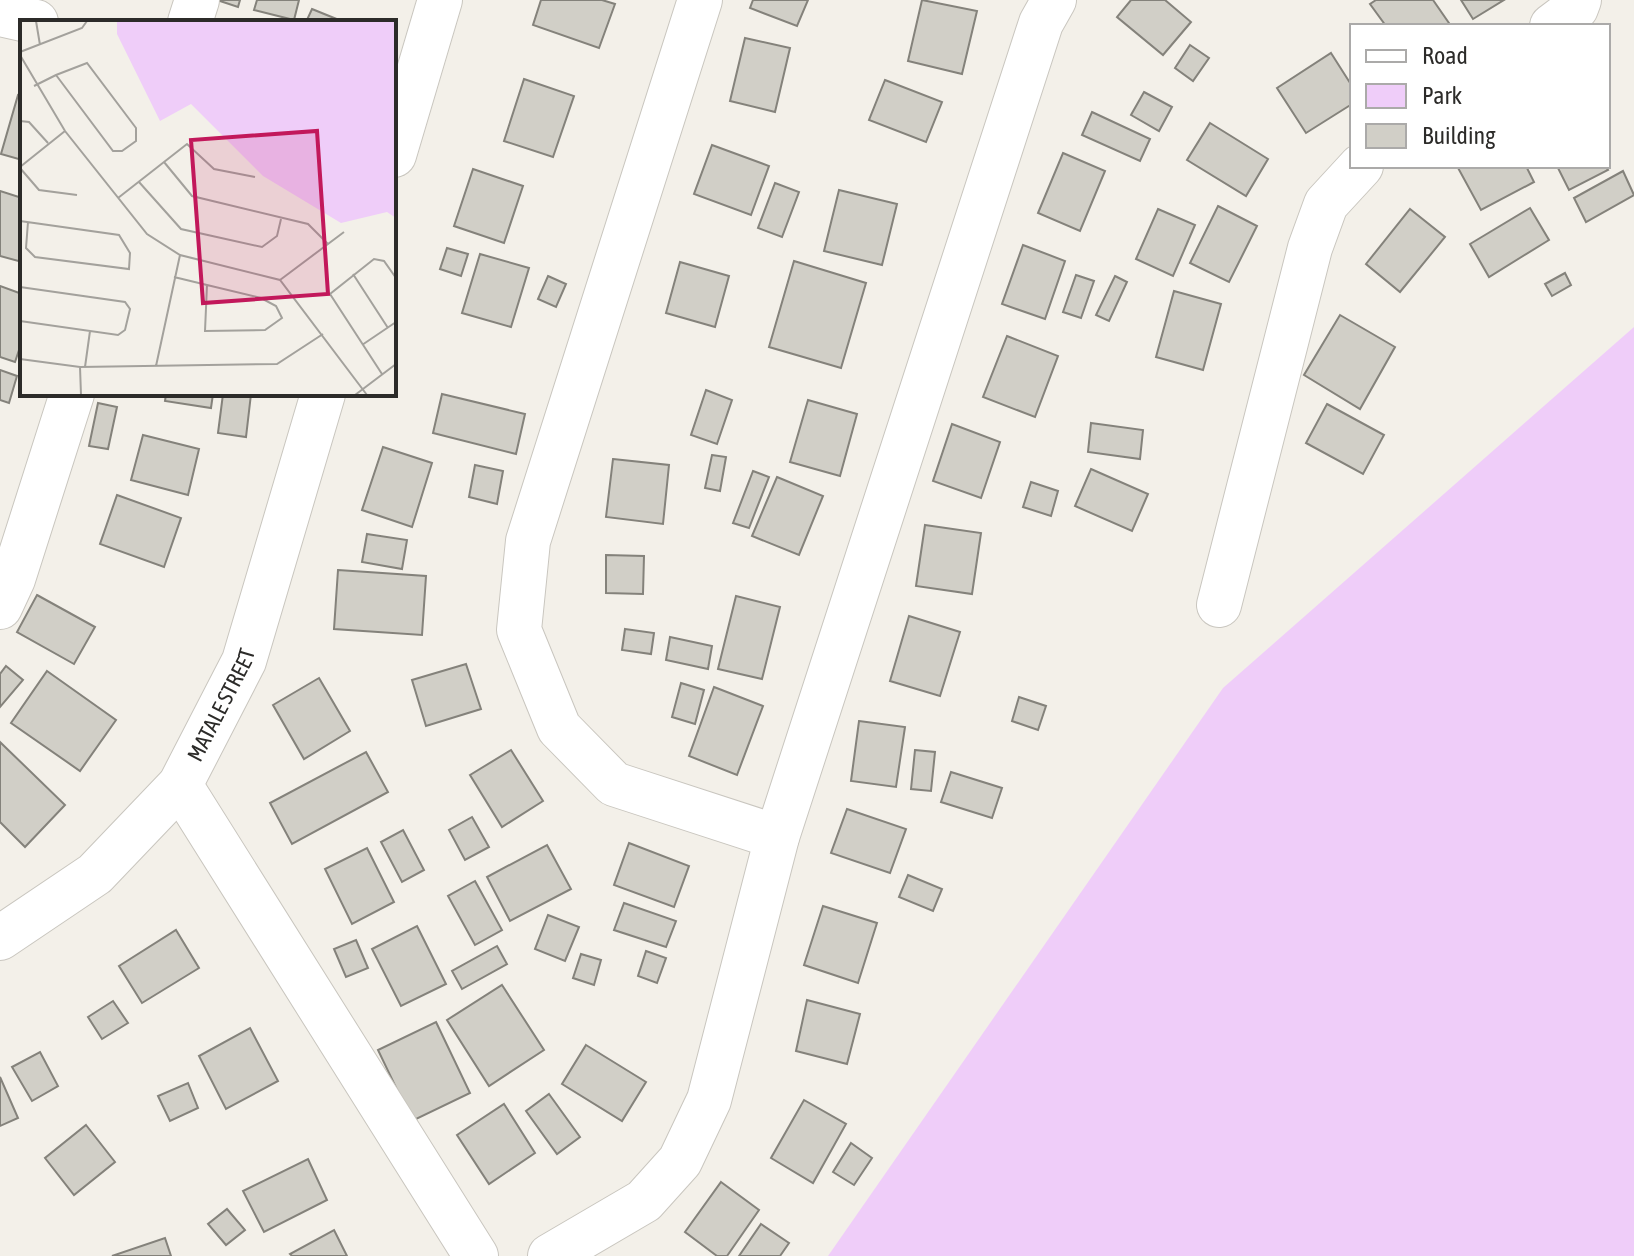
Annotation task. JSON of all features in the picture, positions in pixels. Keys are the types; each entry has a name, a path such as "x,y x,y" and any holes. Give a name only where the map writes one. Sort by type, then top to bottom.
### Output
{"street":[{"path":"191,20 197,0"},
{"path":"396,148 440,0"},
{"path":"700,0 528,541 519,630 559,728 614,784 777,837"},
{"path":"550,1256 644,1201 680,1161 709,1100 777,837 1041,23 1054,0"},
{"path":"1555,24 1576,8 1579,0"},
{"path":"0,14 27,20"},
{"path":"1219,605 1310,248 1326,204 1359,168"},
{"path":"0,607 13,579 71,396"},
{"name":"MATALE STREET","path":"0,938 95,874 180,785 244,661 322,396"},
{"path":"180,785 476,1256"}],"green space":[{"path":"1634,327 1634,1256 828,1256 1223,688"}],"building":[{"path":"217,0 240,0 238,7"},
{"path":"257,0 299,0 294,20 254,10"},
{"path":"541,0 602,0 615,4 599,48 533,25"},
{"path":"753,0 808,0 797,26 750,8"},
{"path":"922,0 977,11 962,74 908,61"},
{"path":"1131,0 1165,0 1191,22 1163,55 1117,17"},
{"path":"1376,0 1433,0 1450,24 1385,24 1370,4"},
{"path":"1461,0 1504,0 1473,19"},
{"path":"312,9 339,20 307,20"},
{"path":"745,38 790,48 775,112 730,101"},
{"path":"1190,45 1209,58 1193,81 1175,68"},
{"path":"1331,53 1350,83 1350,105 1306,133 1277,88"},
{"path":"524,79 574,96 553,157 504,141"},
{"path":"885,80 942,102 926,142 869,120"},
{"path":"1144,92 1172,107 1159,131 1131,115"},
{"path":"18,95 20,96 20,159 1,154"},
{"path":"1092,112 1150,139 1140,161 1082,135"},
{"path":"1210,123 1268,159 1246,196 1187,160"},
{"path":"712,145 769,166 751,215 694,194"},
{"path":"1063,153 1105,171 1080,231 1038,213"},
{"path":"1458,168 1527,168 1534,182 1481,210"},
{"path":"1558,168 1608,170 1569,190"},
{"path":"473,169 523,186 504,243 454,226"},
{"path":"1623,171 1634,195 1586,222 1574,198"},
{"path":"775,183 799,192 782,237 758,228"},
{"path":"839,190 897,204 882,265 824,251"},
{"path":"0,191 20,197 20,261 0,256"},
{"path":"1218,206 1257,226 1229,282 1190,263"},
{"path":"1530,208 1549,240 1489,277 1470,244"},
{"path":"1158,209 1195,225 1173,276 1136,259"},
{"path":"1410,209 1445,237 1400,292 1366,264"},
{"path":"1023,245 1065,261 1045,319 1002,304"},
{"path":"447,248 468,254 461,276 440,269"},
{"path":"480,254 529,268 511,327 462,313"},
{"path":"794,261 866,283 841,368 769,347"},
{"path":"680,262 729,276 715,327 666,313"},
{"path":"1565,273 1571,285 1552,296 1545,284"},
{"path":"1076,275 1094,281 1081,318 1063,312"},
{"path":"548,276 566,284 556,307 538,299"},
{"path":"1115,276 1127,282 1109,321 1096,315"},
{"path":"0,286 20,293 20,347 15,362 0,357"},
{"path":"1174,291 1221,304 1203,370 1156,357"},
{"path":"1340,315 1395,347 1360,409 1304,375"},
{"path":"1007,336 1058,356 1035,417 983,397"},
{"path":"0,370 17,376 9,403 0,400"},
{"path":"706,390 732,400 717,444 691,435"},
{"path":"442,394 525,414 516,454 433,433"},
{"path":"166,396 213,396 211,408 165,401"},
{"path":"223,396 251,396 246,437 218,433"},
{"path":"808,400 857,414 840,476 790,462"},
{"path":"98,403 117,407 108,449 89,446"},
{"path":"1327,404 1384,435 1363,474 1306,443"},
{"path":"1091,423 1143,430 1140,459 1088,452"},
{"path":"952,424 1000,442 981,498 933,481"},
{"path":"143,435 199,449 188,495 131,480"},
{"path":"383,447 432,463 412,527 362,510"},
{"path":"712,455 726,457 720,491 705,488"},
{"path":"613,459 669,465 663,524 606,517"},
{"path":"475,465 503,471 497,504 469,497"},
{"path":"1091,469 1148,494 1132,531 1075,506"},
{"path":"753,471 769,477 749,528 733,523"},
{"path":"777,477 823,496 799,555 752,536"},
{"path":"1031,482 1058,491 1051,516 1023,507"},
{"path":"117,495 181,518 164,567 100,544"},
{"path":"925,525 981,533 972,594 916,586"},
{"path":"367,534 407,540 402,569 362,562"},
{"path":"606,555 644,556 643,594 606,593"},
{"path":"338,570 426,576 422,635 334,629"},
{"path":"37,595 95,627 74,664 17,632"},
{"path":"736,596 780,607 762,679 718,669"},
{"path":"909,616 960,632 940,696 890,681"},
{"path":"625,629 654,633 651,654 622,650"},
{"path":"670,637 712,646 708,669 666,660"},
{"path":"466,664 481,709 426,726 412,680"},
{"path":"6,666 23,680 0,707 0,674"},
{"path":"47,671 116,720 80,771 11,723"},
{"path":"319,678 350,731 304,759 273,705"},
{"path":"681,683 704,690 695,724 672,717"},
{"path":"714,687 763,706 737,775 689,756"},
{"path":"1019,697 1046,706 1038,730 1012,721"},
{"path":"859,721 905,727 896,787 851,781"},
{"path":"0,742 65,805 25,847 0,822"},
{"path":"511,750 543,801 502,827 470,775"},
{"path":"915,750 935,752 931,791 911,789"},
{"path":"366,752 388,792 292,844 270,803"},
{"path":"951,772 1002,788 992,818 941,802"},
{"path":"847,809 906,829 890,873 831,853"},
{"path":"472,817 489,847 465,860 449,830"},
{"path":"403,830 424,870 402,882 381,842"},
{"path":"629,843 689,866 674,907 614,885"},
{"path":"547,845 571,889 510,921 487,877"},
{"path":"367,848 394,902 352,924 325,869"},
{"path":"908,875 942,889 933,911 899,897"},
{"path":"475,881 502,930 475,945 448,896"},
{"path":"624,903 676,921 666,947 614,930"},
{"path":"823,906 877,923 858,983 804,965"},
{"path":"548,915 579,927 565,961 535,949"},
{"path":"417,926 446,984 401,1006 372,949"},
{"path":"176,930 199,968 142,1003 119,966"},
{"path":"356,940 368,968 346,977 334,949"},
{"path":"497,946 507,964 462,989 452,971"},
{"path":"646,951 666,958 657,983 638,976"},
{"path":"581,954 601,960 594,985 573,978"},
{"path":"502,985 544,1050 489,1086 447,1020"},
{"path":"807,1000 860,1014 847,1064 796,1051"},
{"path":"113,1001 128,1023 102,1039 88,1017"},
{"path":"436,1022 470,1093 412,1121 378,1050"},
{"path":"250,1028 278,1081 226,1109 199,1056"},
{"path":"586,1045 646,1082 622,1121 562,1084"},
{"path":"40,1052 58,1086 32,1101 12,1067"},
{"path":"0,1077 18,1118 0,1126"},
{"path":"188,1083 198,1108 170,1121 158,1096"},
{"path":"549,1094 580,1137 557,1154 526,1111"},
{"path":"804,1100 846,1124 813,1183 771,1158"},
{"path":"504,1104 535,1153 489,1184 457,1135"},
{"path":"86,1125 115,1162 74,1195 45,1158"},
{"path":"851,1143 872,1158 854,1185 833,1172"},
{"path":"308,1159 327,1200 264,1232 243,1191"},
{"path":"721,1182 759,1210 727,1256 717,1256 685,1232"},
{"path":"227,1209 245,1230 226,1245 208,1224"},
{"path":"761,1224 789,1243 780,1256 739,1256"},
{"path":"334,1230 347,1256 290,1254"},
{"path":"165,1238 171,1256 112,1256"}]}
